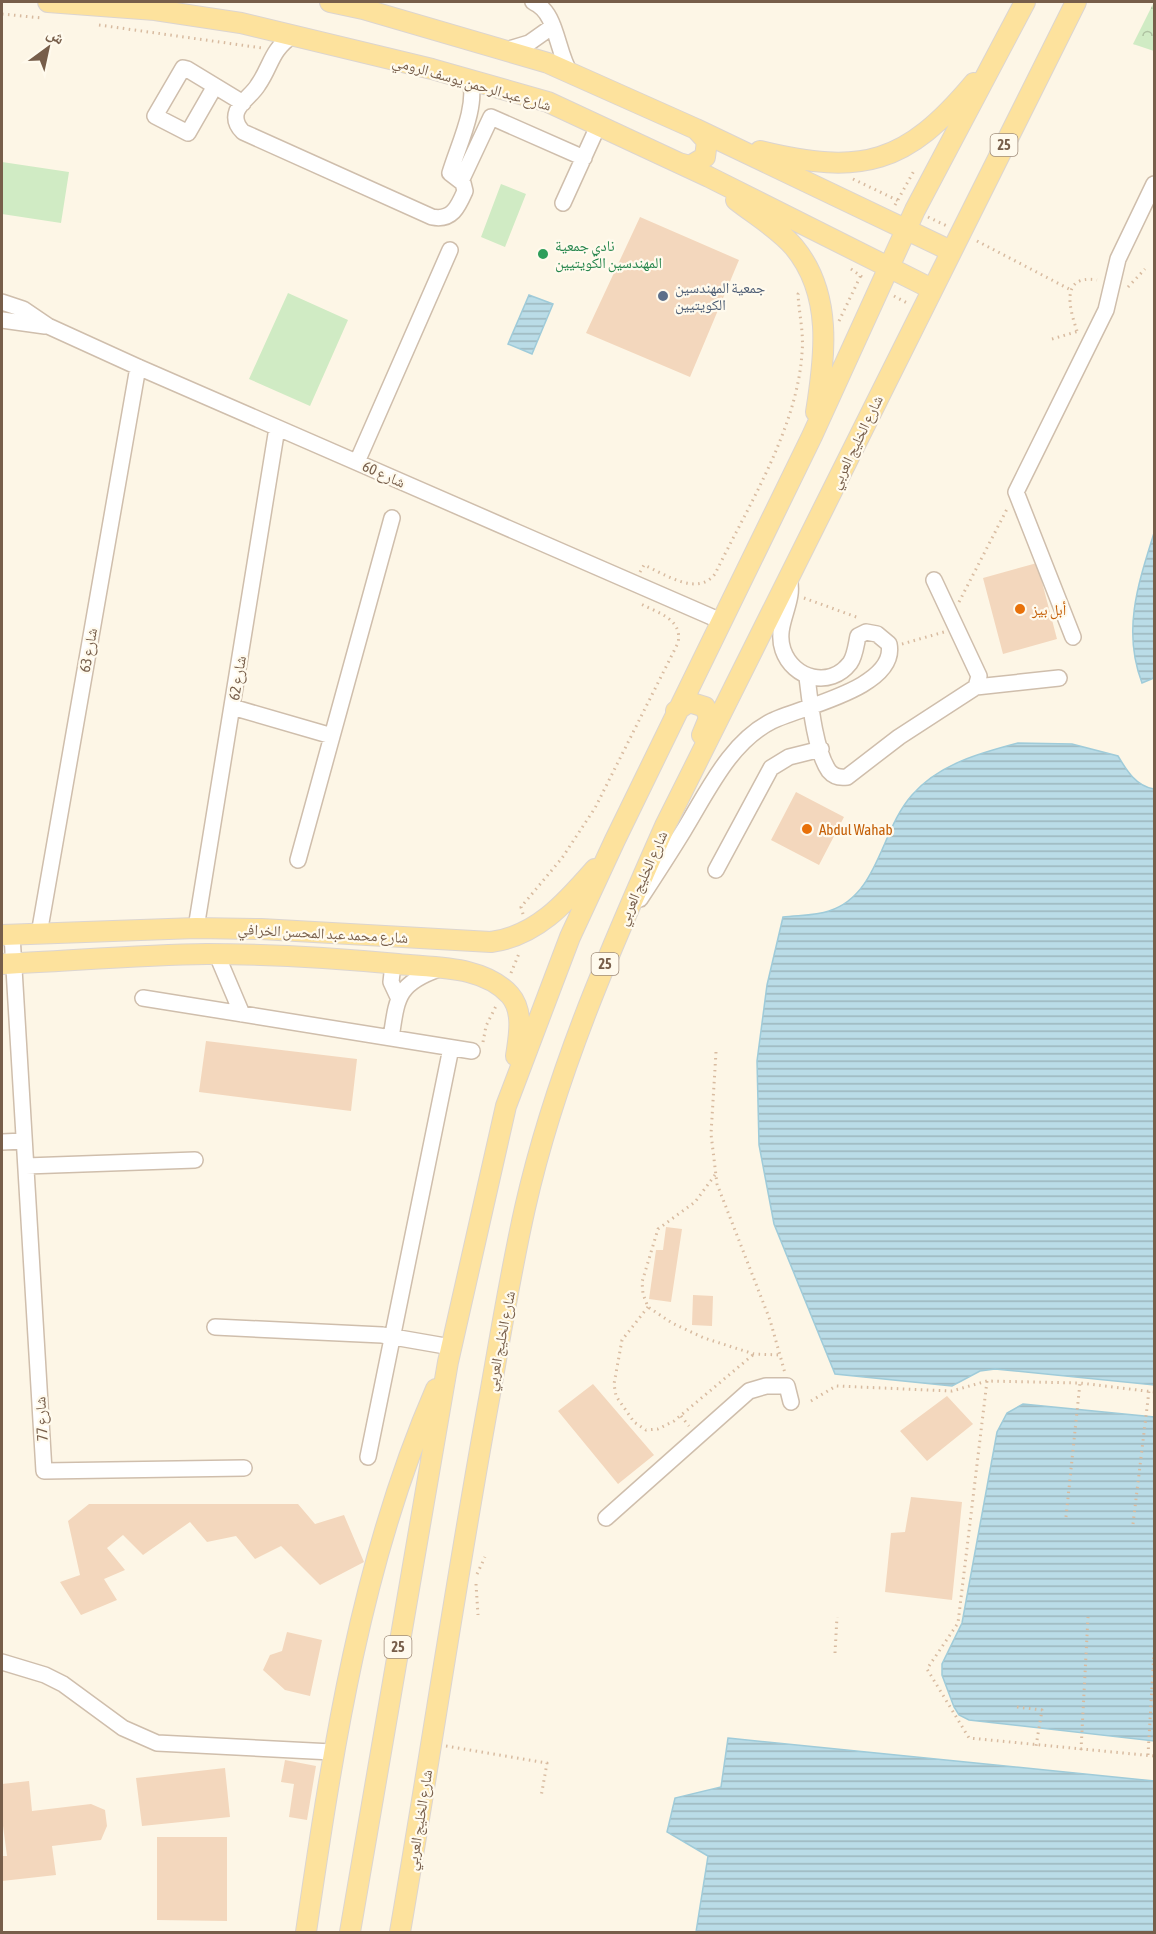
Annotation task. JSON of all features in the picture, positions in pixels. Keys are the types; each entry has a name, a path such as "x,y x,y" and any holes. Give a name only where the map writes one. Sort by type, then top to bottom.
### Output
{"main road":[{"path":"330,2 363,9 548,63 696,129 951,252"},
{"name":"25","path":"350,1932 450,1355 506,1106 570,937 609,852 812,435 915,210 1025,2"},
{"name":"شارع الخليج العربي","path":"400,1932 467,1521 525,1207 547,1128 614,939 665,826 1076,2"},
{"name":"شارع عبد الرحمن يوسف الرومي","path":"48,10 155,10 241,23 470,80 548,102 709,177 932,289"},
{"path":"719,140 812,162 844,164 882,158 908,145 945,116 1008,37"},
{"path":"679,163 696,164 705,157 707,141 696,129"},
{"path":"709,177 793,246 810,272 820,304 825,342 812,435"},
{"path":"665,826 668,805 709,718 706,709 697,703 689,702 676,711"},
{"name":"شارع محمد عبد المحسن الخرافي","path":"7,935 196,928 491,942 517,937 547,918 609,852"},
{"path":"375,935 382,945 387,963"},
{"name":"شارع محمد عبد المحسن الخرافي","path":"7,964 218,955 337,958 460,971 485,978 504,990 516,1004 519,1034 506,1106"},
{"path":"306,1932 333,1752 363,1610 402,1472 450,1355"}],"street":[{"path":"533,2 550,14 559,50 570,73"},
{"path":"505,51 529,44 553,26"},
{"path":"292,35 275,50 248,97 238,108 236,117 243,132 432,217 447,216 456,210 466,188 456,177"},
{"path":"456,177 472,108 473,90 470,80"},
{"path":"215,86 248,97"},
{"path":"456,177 491,117 584,158"},
{"path":"563,203 598,126"},
{"path":"1073,637 1016,492 1106,310 1118,259 1155,184"},
{"path":"357,462 450,250"},
{"path":"2,302 23,309 48,326"},
{"path":"2,320 48,326"},
{"name":"شارع 60","path":"48,326 721,621"},
{"name":"شارع 63","path":"39,934 138,367"},
{"name":"شارع 62","path":"196,928 278,428"},
{"path":"298,860 392,518"},
{"path":"614,939 719,772 746,738 772,721 838,697 881,671 888,662 889,644 877,634 861,633 849,663 843,669 825,677 807,677 792,666 781,642 781,624 791,591 789,578"},
{"path":"934,580 980,676 976,687"},
{"path":"807,677 821,749 832,774 847,777 899,736 976,687 1059,678"},
{"path":"232,707 332,736"},
{"path":"716,870 771,768 783,760 821,749"},
{"name":"شارع 77","path":"7,935 7,964 26,1166 44,1471 244,1468"},
{"path":"218,955 242,1014"},
{"path":"387,963 391,982 398,997 391,1038"},
{"path":"398,997 420,977 440,969"},
{"path":"143,998 472,1052"},
{"path":"368,1457 451,1048"},
{"path":"2,1142 24,1141"},
{"path":"26,1166 195,1160"},
{"path":"215,1327 392,1338 450,1355"},
{"path":"606,1518 749,1391 766,1386 788,1386 791,1402"},
{"path":"2,1662 45,1675 63,1684 123,1728 157,1743 333,1752"}],"path":[{"path":"2,14 48,10"},
{"path":"96,24 275,50"},
{"path":"845,175 1071,290"},
{"path":"886,221 898,200"},
{"path":"847,266 860,276 868,258"},
{"path":"1077,331 1068,302 1071,290 1079,282 1088,279 1096,279 1111,289"},
{"path":"1052,339 1099,324"},
{"path":"900,645 943,634 1016,492"},
{"path":"716,1052 711,1134 717,1184 770,1320 782,1355 788,1386"},
{"path":"716,1173 695,1202 658,1230 642,1282 643,1294 648,1307 672,1323 704,1338 754,1354 782,1355"},
{"path":"648,1307 622,1340 614,1384 616,1396 634,1422 646,1430 658,1429 674,1421 754,1354"},
{"path":"987,1381 958,1623 927,1669 969,1738 1155,1756"},
{"path":"811,1401 836,1386 952,1391 987,1381 1080,1383 1155,1392"},
{"path":"1066,1517 1080,1383"},
{"path":"1133,1524 1149,1391"},
{"path":"478,1615 476,1577 485,1557"},
{"path":"835,1653 837,1617"},
{"path":"1081,1750 1088,1617"},
{"path":"1148,1755 1155,1652"},
{"path":"1017,1707 1041,1710 1036,1746"},
{"path":"432,1744 547,1763 541,1797"}],"green space":[{"path":"1154,2 1154,51 1133,44"},
{"path":"2,162 69,172 61,223 2,214"},
{"path":"501,184 526,194 505,247 481,237"},
{"path":"288,293 348,320 310,406 249,379"}],"water":[{"path":"529,295 553,304 532,354 508,344"},
{"path":"1154,533 1154,678 1142,683 1133,645 1134,608"},
{"path":"1018,743 1072,744 1118,756 1137,781 1154,789 1154,1385 995,1369 980,1371 952,1386 835,1374 774,1224 759,1145 757,1061 767,985 783,917 824,913 846,903 869,877 901,810 923,784 961,761"},
{"path":"1023,1404 1154,1417 1154,1741 969,1720 959,1715 954,1707 942,1675 942,1664 962,1623 997,1432 1007,1413"},
{"path":"728,1738 1154,1781 1154,1932 696,1932 708,1856 667,1832 675,1798 721,1787"}],"building":[{"name":"جمعية المهندسين الكويتيين","path":"640,217 739,260 690,377 586,333"},
{"name":"أبل بيز","path":"1037,563 1057,639 1003,654 983,578"},
{"name":"Abdul Wahab","path":"796,792 844,817 819,865 771,840"},
{"path":"206,1041 357,1059 351,1111 199,1092"},
{"path":"666,1227 682,1229 671,1302 649,1299 656,1250 663,1250"},
{"path":"693,1295 713,1296 712,1326 692,1325"},
{"path":"593,1384 654,1455 618,1484 558,1411"},
{"path":"947,1396 973,1424 927,1461 900,1431"},
{"path":"911,1497 962,1502 952,1600 885,1592 891,1533 905,1532"},
{"path":"89,1504 298,1504 315,1524 344,1515 364,1562 320,1585 281,1546 255,1559 236,1536 207,1542 190,1522 143,1555 123,1535 107,1548 125,1570 104,1579 117,1600 81,1615 60,1582 80,1575 68,1521"},
{"path":"287,1632 322,1640 310,1696 285,1690 263,1670 270,1655 282,1651"},
{"path":"285,1760 316,1766 307,1820 289,1817 294,1784 281,1782"},
{"path":"225,1768 230,1817 142,1826 136,1778"},
{"path":"29,1781 32,1811 91,1804 105,1810 107,1826 101,1840 52,1846 56,1875 2,1881 2,1856 7,1856 2,1818 2,1784"},
{"path":"157,1837 227,1837 227,1921 157,1920"}],"place":[{"name":"نادي جمعية المهندسين الكويتيين","path":"543,254"},
{"name":"جمعية المهندسين الكويتيين","path":"663,296"},
{"name":"أبل بيز","path":"1020,609"},
{"name":"Abdul Wahab","path":"807,829"}]}
